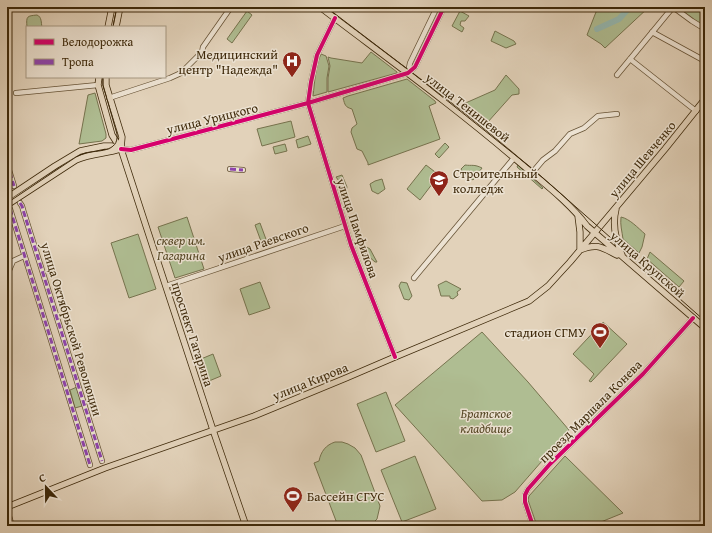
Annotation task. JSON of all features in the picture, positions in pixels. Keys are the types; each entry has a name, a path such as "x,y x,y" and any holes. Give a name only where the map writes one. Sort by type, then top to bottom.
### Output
{"main road":[{"path":"108,26 112,7"},
{"path":"116,26 120,7"},
{"name":"улица Тенишевой","path":"320,7 408,73 514,158 577,214 587,226 596,231"},
{"name":"проспект Гагарина","path":"99,78 98,86 112,135 121,149 246,526"},
{"name":"проспект Гагарина","path":"106,78 109,98 122,137 121,149"},
{"name":"улица Шевченко","path":"596,231 705,99"},
{"path":"104,146 111,139 112,135"},
{"path":"7,198 74,154 83,150 104,146 112,146 121,149"},
{"path":"9,207 76,160 85,156 121,149"},
{"path":"616,207 614,226 617,244 622,257"},
{"path":"577,214 580,227 580,250 595,246 602,247 622,257"},
{"name":"улица Кирова","path":"7,507 105,468 254,416 529,301 548,286 596,231"},
{"name":"улица Крупской","path":"596,231 622,257 693,318 704,325"}],"street":[{"path":"109,98 181,73 202,52 203,47 231,7"},
{"path":"408,73 410,63 437,7"},
{"path":"408,73 415,67 444,7"},
{"path":"617,75 673,7 705,29"},
{"path":"308,103 317,55 335,18"},
{"path":"652,32 705,61"},
{"path":"630,60 696,111"},
{"name":"улица Урицкого","path":"121,149 131,150 308,103 408,73"},
{"path":"16,93 98,86"},
{"name":"улица Памфилова","path":"308,103 351,245 395,357"},
{"path":"532,173 570,134 584,128 598,116 617,114"},
{"path":"414,278 514,158"},
{"path":"7,164 14,186"},
{"path":"230,169 243,170"},
{"name":"улица Октябрьской Революции","path":"20,203 102,461"},
{"name":"улица Октябрьской Революции","path":"9,207 90,465"},
{"name":"улица Раевского","path":"166,286 345,226"},
{"path":"7,275 13,261 24,256"},
{"name":"проезд Маршала Конева","path":"533,526 525,502 525,495 528,489 550,464 643,374 693,318"},
{"path":"7,510 12,526"}],"green space":[{"path":"602,7 649,7 605,48 587,35 596,12"},
{"path":"677,7 705,7 705,28"},
{"path":"247,11 252,15 232,43 227,39"},
{"path":"460,11 469,16 465,21 461,21 460,25 464,28 462,32 452,26"},
{"path":"31,16 39,16 42,26 27,26 27,19"},
{"path":"495,31 514,41 516,44 506,48 491,41"},
{"path":"371,52 397,73 328,92 330,66 328,57 362,63"},
{"path":"321,54 326,56 329,66 327,92 313,96 316,69"},
{"path":"506,75 519,89 519,94 512,95 487,123 461,105 495,90"},
{"path":"407,79 435,101 436,103 429,106 440,139 368,165 362,151 357,149 351,132 352,128 357,124 352,109 346,105 343,98"},
{"path":"95,93 106,138 102,141 79,144 88,95"},
{"path":"291,121 295,137 262,146 257,129"},
{"path":"308,136 311,144 298,148 296,140"},
{"path":"445,143 449,147 439,158 435,154"},
{"path":"285,144 287,151 275,154 273,147"},
{"path":"426,165 439,175 420,200 407,189"},
{"path":"465,165 482,168 473,180 463,173 461,169"},
{"path":"518,165 543,188 542,189 517,167"},
{"path":"342,175 347,187 346,191 344,184 341,184 336,177"},
{"path":"382,179 385,189 378,194 372,191 370,184"},
{"name":"сквер им. Гагарина","path":"187,217 204,269 175,278 158,227"},
{"path":"621,217 631,222 645,234 639,253 623,239"},
{"path":"260,223 267,242 262,244 255,225"},
{"path":"138,234 156,289 129,298 111,243"},
{"path":"365,246 370,249 377,262 375,262 362,249"},
{"path":"650,252 684,281 679,287 647,259"},
{"path":"446,281 461,289 457,292 458,295 453,299 450,298 450,296 441,296 438,285"},
{"path":"260,282 270,308 249,315 240,289"},
{"path":"401,282 407,283 412,296 409,300 404,299 399,286"},
{"name":"стадион СГМУ","path":"603,322 627,344 591,382 589,381 594,374 573,354"},
{"name":"Братское кладбище","path":"482,332 528,382 569,430 515,492 502,500 482,501 395,405"},
{"path":"213,354 221,376 209,381 201,359"},
{"path":"77,387 82,406 75,408 70,390"},
{"path":"386,392 405,441 376,452 357,404"},
{"path":"335,442 348,444 355,448 361,455 380,506 377,519 370,526 344,526 342,524 338,526 314,463 319,461 321,454 329,445"},
{"path":"415,456 436,509 402,522 381,470"},
{"path":"565,456 623,513 591,526 537,526 528,500 529,496"}],"waterway":[{"path":"597,29 619,19 630,7"}],"tram line":[{"path":"113,26 117,7"},
{"path":"326,7 410,71 534,170 705,321"},
{"path":"7,203 76,157 85,153 106,150 115,145 117,134 103,85 103,78"}],"marked path":[{"path":"7,164 14,186"},
{"path":"230,169 243,170"},
{"path":"20,203 102,461"},
{"path":"10,209 90,465"}],"cycle path":[{"path":"121,149 131,150 308,103 408,73 415,67 444,7"},
{"path":"335,18 317,55 308,103 351,245 395,357"},
{"path":"533,526 525,502 525,495 528,489 550,464 643,374 693,318"}],"place":[{"name":"Медицинский центр \"Надежда\"","path":"292,78"},
{"name":"Строительный колледж","path":"439,197"},
{"name":"стадион СГМУ","path":"600,349"},
{"name":"Бассейн СГУС","path":"293,513"}]}
